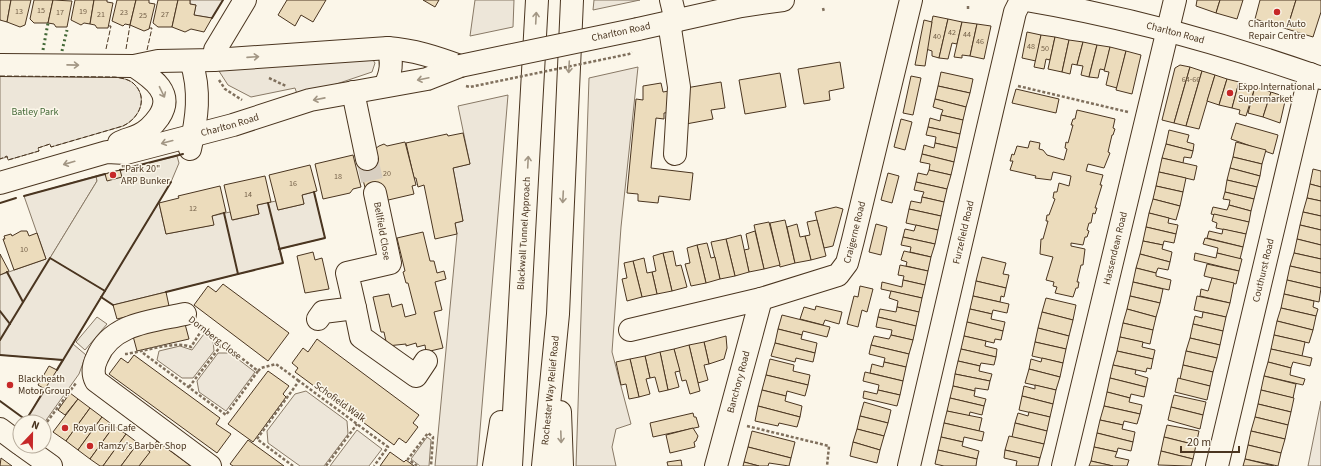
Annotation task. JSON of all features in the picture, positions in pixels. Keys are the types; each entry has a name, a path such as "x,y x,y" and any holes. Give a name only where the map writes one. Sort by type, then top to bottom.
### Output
{"main road":[{"path":"214,60 215,50 245,0"},
{"name":"Blackwall Tunnel Approach","path":"511,466 537,0"},
{"path":"562,466 558,314 572,0"},
{"name":"Charlton Road","path":"0,183 107,152 126,153 192,142 232,125 310,100 427,79 460,66 638,29 672,14 783,0"},
{"name":"Craigerne Road","path":"630,330 761,299 838,275 847,263 911,0"},
{"name":"Furzefield Road","path":"909,466 1015,12 1021,0"},
{"name":"Charlton Road","path":"1026,0 1115,17 1167,31 1316,76"},
{"name":"Hassendean Road","path":"1063,466 1175,0"},
{"path":"672,14 678,87 675,154"},
{"path":"385,86 391,67 391,57 388,48"},
{"path":"0,65 134,66 158,61 214,60 388,48 405,49 424,53 460,66"},
{"path":"191,61 198,96 198,113 192,142"},
{"path":"107,152 123,141 140,135 148,130 154,125 163,112 165,98 161,88 134,66"},
{"name":"Couthurst Road","path":"1217,466 1316,76"},
{"path":"353,92 367,159"},
{"name":"Bellfield Close","path":"375,193 390,263 347,273 361,336 416,376 426,361"},
{"name":"Banchory Road","path":"716,466 761,299"},
{"path":"318,319 323,312 355,308"},
{"path":"494,466 520,312"},
{"name":"Dornberg Close","path":"93,375 94,366 100,349 114,335 136,325 185,314"},
{"name":"Rochester Way Relief Road","path":"544,466 558,314"},
{"path":"93,375 96,381 210,466"},
{"path":"0,429 12,438"},
{"path":"34,454 51,466"}],"path":[{"path":"968,4 968,9"},
{"path":"823,8 824,12"},
{"name":"Charlton Road","path":"214,60 218,78 225,89 240,99 246,101"},
{"path":"264,75 289,88"},
{"path":"1014,85 1133,113"},
{"name":"Dornberg Close","path":"185,314 258,371"},
{"path":"203,328 191,347 176,344 142,352 226,415 261,368 276,364 299,381"},
{"path":"189,387 223,343"},
{"path":"52,415 80,378 93,375"},
{"name":"Schofield Walk","path":"293,466 257,439 299,381 388,447 374,466"},
{"path":"728,421 829,446 827,466"},
{"path":"326,466 357,424"},
{"path":"417,466 408,460 428,433 433,437 431,466"}],"green space":[{"path":"190,0 223,0 212,18 194,15 196,5 190,4"},
{"path":"475,0 514,0 513,27 470,36"},
{"path":"594,0 640,0 593,10"},
{"path":"373,60 375,63 372,72 298,97 295,88 251,97 228,85 217,68"},
{"path":"638,67 621,227 612,352 631,424 616,429 612,447 616,466 576,466 589,78"},
{"name":"Batley Park","path":"0,76 122,78 133,83 138,89 141,94 140,107 134,118 123,126 51,147 50,144 38,148 39,151 8,160 7,157 0,159"},
{"path":"508,95 477,466 435,466 457,234 455,223 463,221 453,168 470,164 458,106"},
{"path":"96,176 97,181 50,258 148,219 159,203 166,234 213,225 212,216 230,212 233,220 259,214 257,205 276,201 278,210 304,204 302,195 314,192 325,238 280,249 283,263 113,305 101,297 73,344 86,355 79,374 50,414 30,414 62,360 0,355 0,275 46,259 24,196"},
{"path":"204,334 213,340 214,351 193,378 182,378 157,360 159,351 180,346 192,350"},
{"path":"218,353 230,353 255,372 226,411 199,392 197,381"},
{"path":"306,391 347,421 348,434 324,466 300,466 268,443 267,431 295,394"},
{"path":"1321,401 1321,466 1308,466"},
{"path":"357,430 382,449 369,466 330,466"},
{"path":"427,437 431,440 429,466 420,466 411,459"}],"shaded area":[{"path":"177,156 179,163 171,182 105,291 50,258 97,181 96,176"},
{"path":"97,317 107,324 85,350 76,342"}],"building":[{"path":"0,0 11,0 7,22 0,20"},
{"path":"11,0 31,0 25,25 20,27 7,22"},
{"path":"34,0 53,0 48,23 34,23 30,19"},
{"path":"53,0 72,1 67,27 56,27 54,24 48,23"},
{"path":"75,0 94,0 90,24 84,23 81,25 71,20"},
{"path":"94,0 107,0 107,2 113,3 108,28 97,28 95,25 90,24"},
{"path":"117,0 136,0 130,25 125,24 123,26 112,21"},
{"path":"136,0 149,0 149,3 155,4 149,29 144,31 130,25"},
{"path":"158,0 178,0 172,27 158,27 153,23"},
{"path":"178,0 190,0 190,4 196,5 194,15 212,18 204,32 191,29 185,32 172,27"},
{"path":"287,0 326,0 313,22 301,15 295,26 278,15"},
{"path":"423,0 439,0 435,7"},
{"path":"1197,0 1220,0 1216,13 1196,6"},
{"path":"1220,0 1243,0 1237,19 1216,13"},
{"path":"1260,0 1296,0 1287,29 1255,19"},
{"path":"1296,0 1321,0 1321,12 1313,37 1287,29"},
{"path":"933,16 948,19 939,58 932,56 932,51 926,49"},
{"path":"948,19 962,22 957,44 952,43 948,59 939,58"},
{"path":"924,20 932,22 925,66 915,65"},
{"path":"962,22 977,24 970,56 962,55 962,58 954,57"},
{"path":"977,24 991,26 984,59 970,56"},
{"path":"1027,32 1041,35 1036,61 1022,58"},
{"path":"1041,35 1055,37 1050,60 1046,59 1044,69 1034,67"},
{"path":"1055,37 1069,40 1062,72 1048,69"},
{"path":"1069,40 1083,42 1077,65 1072,64 1070,74 1062,72"},
{"path":"1083,42 1097,45 1089,77 1081,75 1083,66 1077,65"},
{"path":"1097,45 1110,47 1105,70 1100,69 1098,78 1089,77"},
{"path":"1110,47 1126,51 1117,88 1106,85 1109,72 1104,71"},
{"path":"1126,51 1141,55 1132,94 1116,90"},
{"path":"840,62 844,88 829,91 830,100 804,104 798,69"},
{"path":"1180,65 1190,67 1174,123 1162,120 1175,68"},
{"path":"1190,67 1202,71 1186,126 1174,123"},
{"path":"1202,71 1215,75 1199,129 1186,126"},
{"path":"941,72 973,79 970,93 938,86"},
{"path":"780,73 786,107 745,114 739,80"},
{"path":"1215,75 1227,79 1219,105 1207,101"},
{"path":"911,76 921,78 913,115 903,113"},
{"path":"1227,79 1239,82 1232,108 1219,105"},
{"path":"721,82 725,108 711,110 713,119 686,124 680,89"},
{"path":"1239,82 1255,87 1246,116 1239,114 1240,110 1232,108"},
{"path":"661,83 663,92 669,91 672,112 664,113 664,119 656,118 651,168 693,173 690,200 659,196 658,203 638,201 638,194 627,193 636,99 643,100 643,86"},
{"path":"938,86 970,93 966,107 935,99"},
{"path":"1255,87 1271,92 1263,117 1248,113"},
{"path":"1016,89 1059,99 1056,113 1012,103"},
{"path":"1271,92 1286,97 1280,123 1263,117"},
{"path":"935,99 966,107 963,120 941,115 943,110 933,107"},
{"path":"1077,110 1115,119 1113,128 1115,129 1108,152 1110,153 1104,168 1088,164 1086,171 1103,175 1100,185 1102,185 1095,208 1097,208 1095,214 1093,213 1091,223 1089,223 1087,230 1089,231 1087,237 1085,237 1083,245 1071,243 1071,246 1085,249 1083,265 1081,265 1077,282 1079,282 1078,288 1076,288 1073,297 1055,293 1057,287 1053,286 1054,282 1046,280 1053,257 1040,254 1041,239 1043,239 1048,221 1046,221 1047,215 1049,215 1055,199 1053,198 1054,192 1057,192 1059,183 1069,186 1071,176 1053,172 1051,180 1035,178 1036,176 1010,170 1013,161 1010,161 1017,146 1028,148 1030,141 1040,143 1039,149 1043,150 1047,155 1064,160 1067,149 1065,148 1066,142 1068,143 1073,125 1071,125 1073,119 1075,119"},
{"path":"941,115 963,120 960,134 928,127 930,118 940,121"},
{"path":"901,119 912,122 905,150 894,147"},
{"path":"1236,123 1278,135 1273,154 1231,139"},
{"path":"928,127 960,134 957,148 935,143 936,137 926,135"},
{"path":"1169,130 1189,135 1187,142 1194,144 1193,151 1166,144"},
{"path":"463,133 470,164 453,168 463,221 455,223 457,234 435,239 424,185 418,187 416,178 414,178 406,143 447,134 448,136"},
{"path":"405,142 416,185 412,186 414,194 384,201 367,195 358,161 379,146 384,144 387,146"},
{"path":"1236,142 1266,150 1262,164 1233,157"},
{"path":"935,143 957,148 954,162 922,154 924,145 934,148"},
{"path":"1166,144 1193,151 1191,158 1184,157 1183,163 1162,158"},
{"path":"922,154 954,162 951,175 929,170 930,164 920,162"},
{"path":"353,155 361,187 353,189 350,193 323,199 315,164"},
{"path":"1233,157 1262,164 1260,176 1230,168"},
{"path":"1162,158 1197,166 1194,180 1159,172"},
{"path":"310,165 317,191 302,195 304,204 278,210 269,175"},
{"path":"1230,168 1260,176 1257,187 1227,180"},
{"path":"1313,169 1321,171 1321,187 1310,184"},
{"name":"\"Park 20\" ARP Bunker","path":"120,170 122,177 107,181 105,174"},
{"path":"929,170 951,175 947,189 916,182 918,173 927,175"},
{"path":"1159,172 1186,178 1183,192 1156,186"},
{"path":"888,173 899,176 892,203 881,200"},
{"path":"265,176 271,202 257,205 259,214 232,220 224,185"},
{"path":"1227,180 1257,187 1254,199 1225,192"},
{"path":"916,182 947,189 944,202 922,197 924,192 914,190"},
{"path":"1310,184 1321,187 1321,201 1307,198"},
{"path":"220,186 226,212 212,216 214,225 166,234 159,203 179,198 178,196"},
{"path":"1156,186 1183,192 1180,206 1153,199"},
{"path":"1225,192 1254,199 1251,211 1229,205 1230,200 1223,199"},
{"path":"922,197 944,202 941,216 909,209 911,201 921,203"},
{"path":"1307,198 1321,201 1321,216 1303,212"},
{"path":"1153,199 1180,206 1176,220 1149,213"},
{"path":"1229,205 1251,211 1249,222 1211,214 1213,207 1227,210"},
{"path":"836,207 843,209 833,246 824,248 815,212"},
{"path":"909,209 941,216 938,230 906,223"},
{"path":"1303,212 1321,216 1321,230 1300,225"},
{"path":"1149,213 1169,218 1168,223 1178,225 1176,234 1146,227"},
{"path":"1214,214 1249,222 1246,234 1216,228 1217,223 1212,221"},
{"path":"785,220 795,263 780,267 770,223"},
{"path":"817,220 826,256 811,260 805,236 810,235 807,222"},
{"path":"769,222 780,265 764,269 754,225"},
{"path":"797,224 800,237 805,236 811,260 795,263 787,227"},
{"path":"876,224 887,227 881,255 869,252"},
{"path":"916,225 938,230 935,244 903,237 905,229 914,231"},
{"path":"1300,225 1321,230 1321,245 1297,239"},
{"path":"1146,227 1176,234 1174,243 1164,241 1163,245 1143,241"},
{"path":"1223,229 1246,234 1243,247 1207,238 1209,231 1222,234"},
{"path":"21,231 27,231 29,236 37,233 46,259 14,270 3,239 5,239 4,236 11,234 12,236"},
{"path":"755,231 764,269 749,272 744,250 749,249 746,234"},
{"path":"423,232 430,261 434,261 437,273 444,271 446,279 435,282 442,310 434,312 443,348 426,352 425,345 417,347 416,343 406,346 406,344 387,346 384,332 381,332 373,297 389,294 392,307 402,304 405,317 416,314 408,283 406,283 403,272 405,271 397,238"},
{"path":"741,235 749,272 735,276 726,239"},
{"path":"903,237 935,244 931,257 910,252 911,247 901,245"},
{"path":"1205,238 1243,247 1240,259 1217,253 1218,248 1203,244"},
{"path":"726,239 735,276 720,279 711,242"},
{"path":"1297,239 1321,245 1321,259 1294,253"},
{"path":"1143,241 1163,245 1162,249 1172,252 1170,262 1140,254"},
{"path":"707,243 711,258 715,257 720,279 706,283 697,245"},
{"path":"697,245 706,283 691,286 685,264 690,263 687,248"},
{"path":"673,251 676,266 681,265 687,287 672,291 663,253"},
{"path":"904,251 931,257 928,271 906,266 907,262 901,260"},
{"path":"313,252 315,260 322,258 329,289 305,293 297,256"},
{"path":"663,253 672,291 657,294 652,272 656,271 653,256"},
{"path":"1195,253 1216,258 1217,253 1242,259 1239,271 1194,260"},
{"path":"1294,253 1321,259 1321,273 1290,266"},
{"path":"0,254 9,271 0,275"},
{"path":"1140,254 1170,262 1168,270 1158,268 1156,273 1136,268"},
{"path":"982,257 1006,263 1003,274 1009,275 1006,288 976,281"},
{"path":"644,258 647,273 652,272 657,294 642,297 633,261"},
{"path":"633,261 642,297 627,301 622,279 627,278 624,263"},
{"path":"1207,264 1239,271 1236,284 1204,276"},
{"path":"900,265 928,271 925,285 903,280 904,276 898,275"},
{"path":"1290,266 1321,273 1321,288 1287,280"},
{"path":"1136,268 1156,273 1156,276 1171,280 1169,290 1133,282"},
{"path":"1212,278 1234,283 1230,303 1200,296 1201,289 1208,291"},
{"path":"903,280 925,285 922,298 881,289 882,282 902,287"},
{"path":"1287,280 1321,288 1319,302 1284,294"},
{"path":"976,281 1006,288 1004,297 1001,296 1000,302 973,296"},
{"path":"1133,282 1163,289 1160,303 1130,296"},
{"path":"223,284 289,333 268,361 194,305 208,286 216,292"},
{"path":"860,286 873,289 867,312 862,310 858,327 847,324 854,296 858,297"},
{"path":"891,291 922,298 919,312 897,307 898,301 889,298"},
{"path":"166,292 169,306 117,319 113,305"},
{"path":"1284,294 1314,301 1313,307 1318,309 1316,316 1281,308"},
{"path":"973,296 1009,304 1007,313 993,310 992,314 970,309"},
{"path":"1130,296 1160,303 1156,317 1127,309"},
{"path":"1197,296 1230,303 1226,317 1194,310"},
{"path":"1046,298 1076,305 1073,320 1042,312"},
{"path":"816,306 842,312 839,324 825,320 823,325 800,319 804,307 815,310"},
{"path":"897,307 919,312 916,326 878,317 880,309 896,312"},
{"path":"1281,308 1316,316 1313,330 1277,321"},
{"path":"970,309 992,314 991,319 1005,322 1003,331 967,322"},
{"path":"1127,309 1156,317 1153,330 1123,323"},
{"path":"1042,312 1073,320 1069,336 1038,328"},
{"path":"1203,312 1226,317 1223,331 1193,324 1195,316 1202,318"},
{"path":"782,315 830,327 827,337 803,331 802,335 778,329"},
{"path":"878,317 916,326 913,340 891,335 892,330 876,327"},
{"path":"1277,321 1313,330 1309,343 1274,335"},
{"path":"967,322 1003,331 1001,340 995,339 994,343 964,336"},
{"path":"1123,323 1153,330 1150,344 1120,337"},
{"path":"185,324 189,339 137,351 133,336"},
{"path":"1193,324 1223,331 1220,345 1190,338"},
{"path":"1038,328 1069,336 1066,349 1035,342"},
{"path":"778,329 802,335 801,339 817,343 815,353 775,343"},
{"path":"891,335 913,340 909,354 871,345 874,336 889,339"},
{"path":"1274,335 1305,342 1302,356 1271,349"},
{"path":"726,336 727,348 724,359 709,364 704,342"},
{"path":"964,336 986,341 985,346 997,349 996,357 961,349"},
{"path":"1120,337 1143,342 1142,347 1155,350 1153,359 1117,351"},
{"path":"1190,338 1220,345 1217,358 1186,351"},
{"path":"317,339 419,415 413,423 418,427 406,443 399,438 394,445 295,372 298,368 292,363 303,348 308,352"},
{"path":"704,342 709,364 704,365 708,380 698,383 689,345"},
{"path":"1035,342 1066,349 1063,363 1032,356"},
{"path":"775,343 815,353 813,362 796,358 795,362 771,356"},
{"path":"689,345 700,391 690,394 686,380 682,381 674,349"},
{"path":"871,345 909,354 906,367 884,362 885,358 869,354"},
{"path":"674,349 680,371 675,372 679,387 668,390 660,352"},
{"path":"961,349 996,357 994,365 981,363 980,366 958,361"},
{"path":"1271,349 1312,358 1310,366 1293,362 1291,368 1268,362"},
{"path":"1117,351 1153,359 1151,369 1147,368 1146,372 1113,365"},
{"path":"1186,351 1217,358 1213,372 1183,365"},
{"path":"660,352 668,390 659,392 655,377 650,378 645,356"},
{"path":"134,355 220,418 216,424 231,434 217,453 109,374 121,358 128,363"},
{"path":"645,356 650,378 646,379 650,394 639,397 630,359"},
{"path":"1042,358 1063,363 1060,377 1029,369 1031,359 1041,362"},
{"path":"630,359 639,397 629,399 626,384 621,385 616,362"},
{"path":"770,359 794,365 793,371 810,375 808,385 766,375"},
{"path":"958,361 980,366 979,371 992,374 990,381 955,374"},
{"path":"884,362 906,367 903,381 870,373 872,364 883,367"},
{"path":"1268,362 1291,368 1290,375 1305,379 1303,385 1264,376"},
{"path":"1113,365 1136,370 1135,374 1148,378 1146,387 1110,378"},
{"path":"1183,365 1213,372 1210,386 1180,379"},
{"path":"49,366 57,370 45,389 38,385"},
{"path":"1029,369 1060,377 1056,390 1025,383"},
{"path":"268,371 289,386 283,394 286,397 253,442 228,424"},
{"path":"865,372 903,381 900,395 878,390 879,385 863,381"},
{"path":"955,374 990,381 988,390 975,388 975,391 953,386"},
{"path":"766,375 808,385 805,396 787,391 786,396 762,390"},
{"path":"1264,376 1296,384 1293,398 1261,390"},
{"path":"1110,378 1146,387 1144,397 1131,394 1130,398 1107,392"},
{"path":"1178,378 1210,386 1207,400 1175,392"},
{"path":"1035,385 1056,390 1053,404 1022,396 1024,386 1035,389"},
{"path":"953,386 975,391 974,396 986,399 984,406 950,398"},
{"path":"762,390 786,396 785,401 802,406 800,417 758,406"},
{"path":"878,390 900,395 897,406 863,398 864,391 877,394"},
{"path":"1261,390 1294,398 1291,412 1258,404"},
{"path":"1107,392 1130,398 1129,402 1142,405 1140,414 1104,406"},
{"path":"70,393 78,399 65,415 58,410"},
{"path":"1174,395 1206,402 1203,415 1171,407"},
{"path":"1022,396 1053,404 1050,417 1019,410"},
{"path":"950,398 984,406 982,415 970,412 969,416 947,411"},
{"path":"78,399 90,408 66,441 53,432"},
{"path":"864,402 891,410 888,423 860,416"},
{"path":"1258,404 1291,412 1288,425 1255,417"},
{"path":"758,406 800,417 797,427 779,423 778,426 755,421"},
{"path":"1104,406 1140,414 1137,424 1124,421 1123,425 1100,420"},
{"path":"1171,407 1203,415 1200,429 1168,420"},
{"path":"90,408 102,417 78,450 66,441"},
{"path":"947,411 982,418 979,431 944,423"},
{"path":"1029,412 1050,417 1047,431 1015,423 1018,413 1028,416"},
{"path":"693,413 699,427 653,437 650,423"},
{"path":"860,416 888,423 884,436 857,429"},
{"path":"102,417 114,426 90,459 78,450"},
{"path":"1255,417 1288,425 1285,439 1251,431"},
{"path":"1100,420 1123,425 1122,429 1135,432 1133,442 1097,433"},
{"path":"944,423 984,432 982,441 964,437 963,442 941,437"},
{"path":"1015,423 1047,431 1044,444 1012,437"},
{"path":"1167,425 1199,431 1196,445 1164,437"},
{"path":"114,426 126,434 103,466 100,466 90,459"},
{"path":"693,428 698,436 694,442 695,447 670,453 666,435"},
{"path":"857,429 884,436 880,450 853,442"},
{"path":"752,431 795,442 791,458 748,447"},
{"path":"1251,431 1285,439 1281,453 1248,445"},
{"path":"1097,433 1133,442 1131,451 1118,448 1117,452 1094,447"},
{"path":"126,434 138,443 121,466 103,466"},
{"path":"1009,436 1044,444 1040,458 1005,450"},
{"path":"941,437 963,442 962,446 979,451 977,459 938,450"},
{"path":"1164,437 1196,445 1193,459 1161,451"},
{"path":"248,440 284,466 233,466 230,464"},
{"path":"157,441 191,466 139,466"},
{"path":"853,442 880,450 877,463 850,456"},
{"path":"138,443 150,452 139,466 121,466"},
{"path":"1248,445 1281,453 1278,466 1245,459"},
{"path":"748,447 791,458 789,466 769,463 768,466 759,466 744,462"},
{"path":"1094,447 1117,452 1115,457 1129,460 1127,466 1113,466 1091,461"},
{"path":"938,450 977,459 976,466 944,466 935,464"},
{"path":"1005,450 1040,458 1038,466 1016,466 1017,461 1004,458"},
{"path":"1161,451 1193,459 1191,466 1158,465"},
{"path":"390,452 404,462 406,460 414,466 380,466"},
{"path":"1,458 12,466 0,466"},
{"path":"1245,459 1274,466 1243,466"},
{"path":"681,460 682,466 668,466 667,462"},
{"path":"1091,461 1113,466 1089,466"},
{"path":"744,462 759,466 743,466"}],"tunnel":[{"path":"367,159 375,193"}],"hedge":[{"path":"43,50 48,23"},
{"path":"62,51 67,30"}],"fence":[{"path":"126,49 130,25"},
{"path":"106,49 111,26 109,26"},
{"path":"147,50 152,28 149,28"},
{"path":"0,76 117,77 133,83 141,94 138,113 123,126 51,147 50,144 38,148 39,151 8,160 7,156 0,159"}],"wall":[{"path":"212,18 223,0"},
{"path":"120,170 183,154"},
{"path":"24,196 105,174"},
{"path":"57,370 171,182"},
{"path":"279,249 325,238 314,192"},
{"path":"0,203 16,198"},
{"path":"238,274 283,263 268,203"},
{"path":"166,292 238,274 224,213"},
{"path":"0,340 50,258 105,291"},
{"path":"7,272 23,302"},
{"path":"101,297 113,305"},
{"path":"0,311 10,324"},
{"path":"0,355 63,360"},
{"path":"0,401 26,420 45,389"}],"place":[{"name":"Charlton Auto Repair Centre","path":"1277,12"},
{"name":"Expo International Supermarket","path":"1230,93"},
{"name":"\"Park 20\" ARP Bunker","path":"113,175"},
{"name":"Blackheath Motor Group","path":"10,385"},
{"name":"Royal Grill Cafe","path":"65,428"},
{"name":"Ramzy's Barber Shop","path":"90,446"}]}
